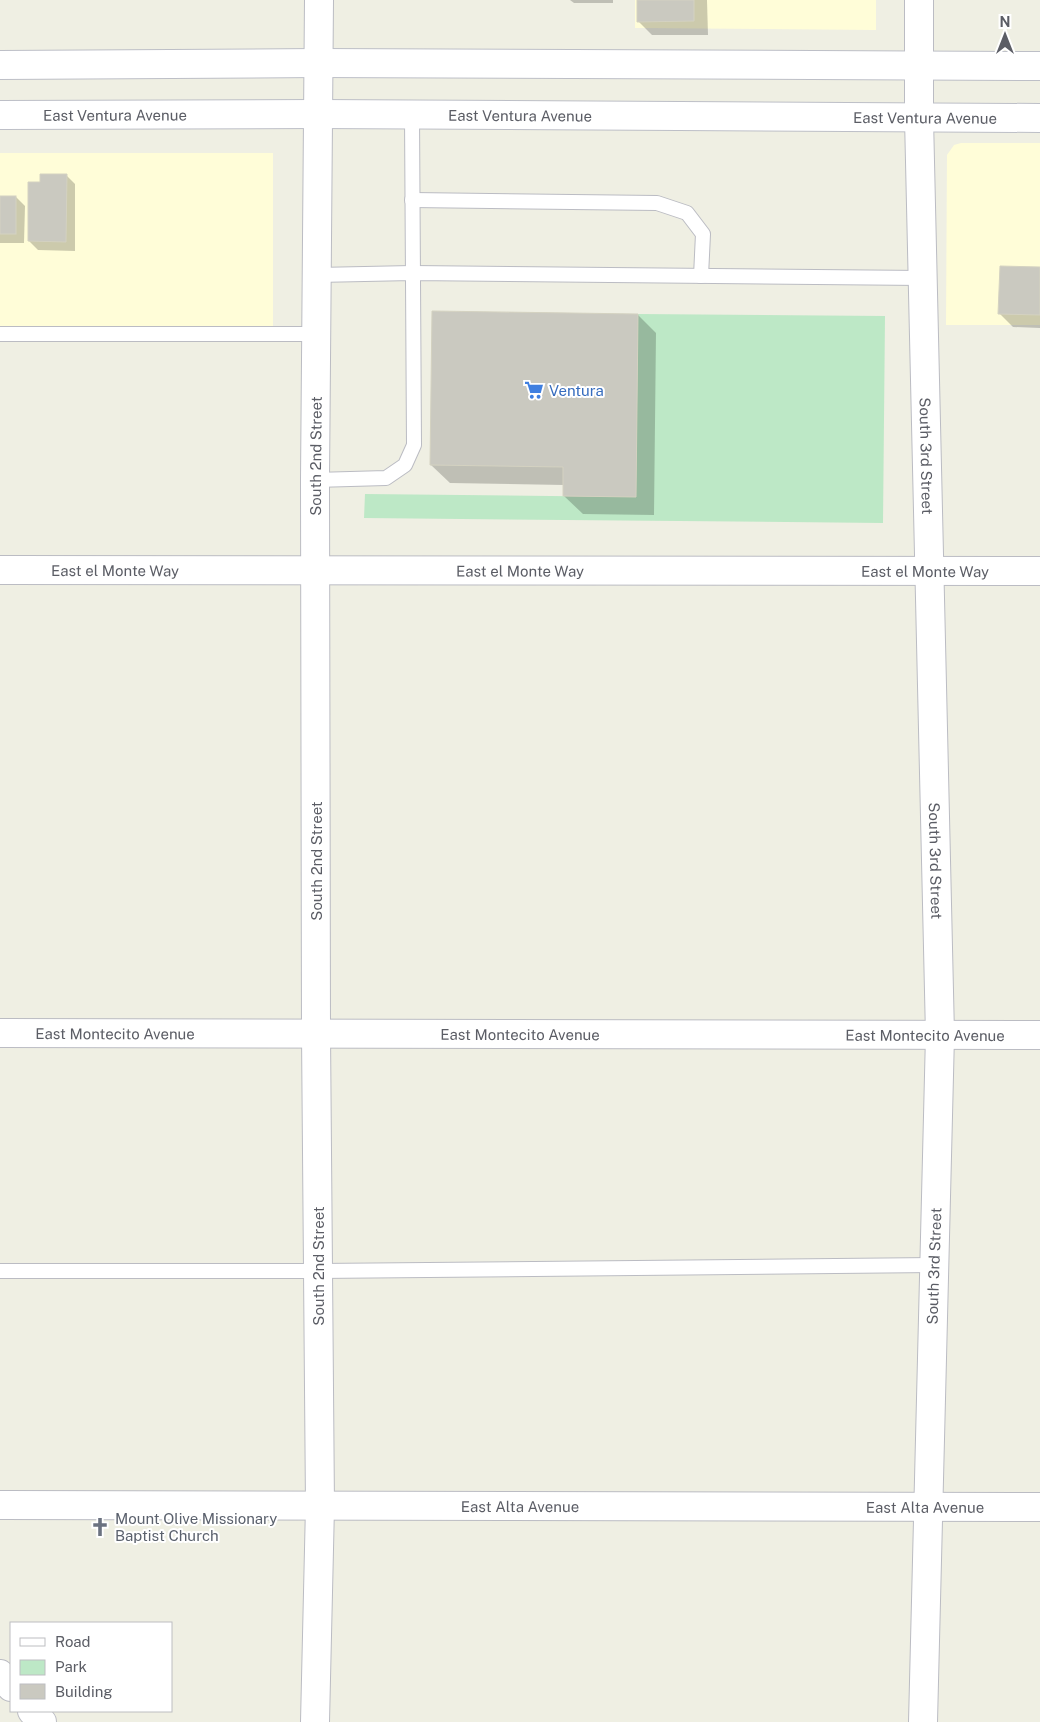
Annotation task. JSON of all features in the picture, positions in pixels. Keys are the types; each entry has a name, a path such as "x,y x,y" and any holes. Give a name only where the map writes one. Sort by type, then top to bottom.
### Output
{"street":[{"name":"South 2nd Street","path":"315,1722 320,1506 316,1034 315,480 319,0"},
{"name":"South 3rd Street","path":"919,0 922,278 940,1035 923,1722"},
{"path":"0,64 318,63 1040,66"},
{"name":"East Ventura Avenue","path":"0,115 318,114 1040,118"},
{"name":"East el Monte Way","path":"0,570 1040,571"},
{"name":"East Montecito Avenue","path":"0,1033 1040,1035"},
{"name":"East Alta Avenue","path":"0,1505 1040,1507"},
{"path":"0,1674 10,1686"},
{"path":"33,1712 42,1722"}],"lane":[{"path":"315,480 386,478 405,465 414,445 412,115"},
{"path":"412,200 657,203 687,212 702,234 701,276"},
{"path":"317,275 412,273 922,278"},
{"path":"0,334 316,334"},
{"path":"0,1271 318,1271 934,1266"}],"shaded area":[{"path":"635,0 876,0 876,30 635,28"},
{"path":"961,143 1040,143 1040,325 946,325 947,155 954,145"},
{"path":"0,153 273,153 273,327 0,327"}],"green space":[{"path":"638,314 885,316 883,523 364,518 365,494 636,497"}],"building":[{"path":"637,0 694,0 694,21 637,22"},
{"path":"40,174 67,174 66,242 28,241 28,182 40,182"},
{"path":"0,196 16,196 16,234 0,234"},
{"path":"1000,266 1040,267 1040,315 998,314"},
{"name":"Ventura","path":"432,311 638,314 636,497 563,496 563,467 430,465"}],"place":[{"name":"Ventura","path":"534,390"},
{"name":"Mount Olive Missionary Baptist Church","path":"100,1527"}]}
